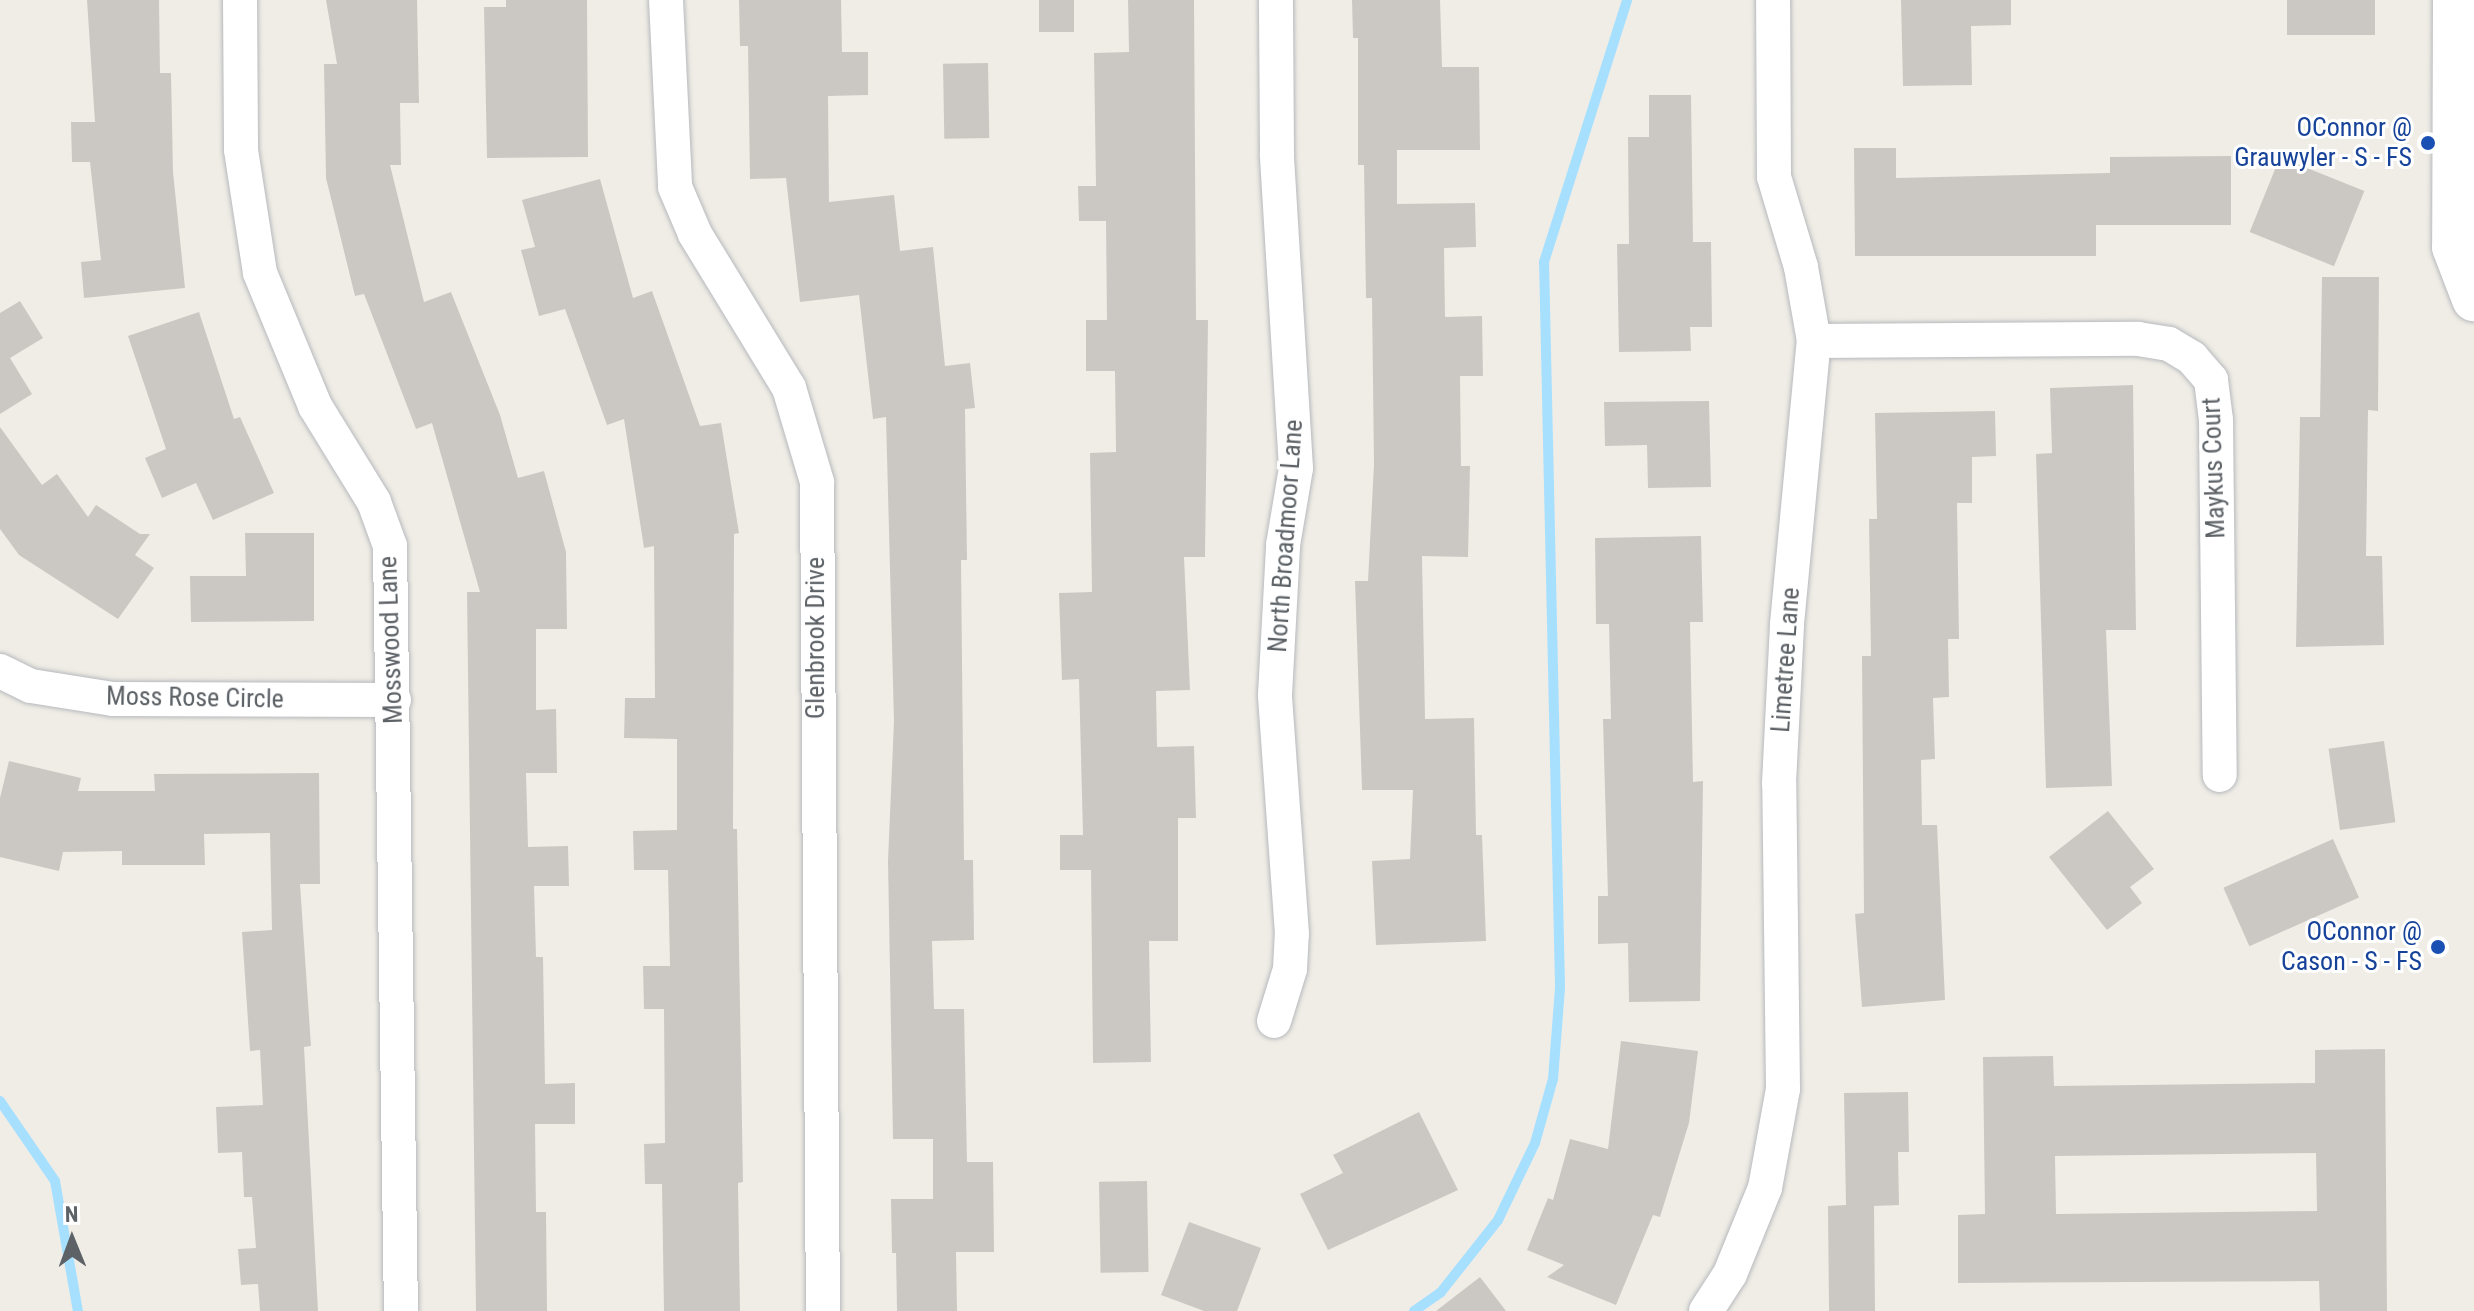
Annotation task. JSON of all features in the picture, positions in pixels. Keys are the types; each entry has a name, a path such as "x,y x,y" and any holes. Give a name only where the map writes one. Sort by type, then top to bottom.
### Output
{"main road":[{"path":"2455,0 2454,247 2474,299"}],"street":[{"name":"Mosswood Lane","path":"240,0 241,150 260,273 315,406 374,502 390,546 401,1311"},
{"name":"Glenbrook Drive","path":"666,0 675,187 695,234 789,388 817,482 823,1311"},
{"name":"North Broadmoor Lane","path":"1274,1021 1290,969 1292,934 1275,695 1283,545 1296,468 1277,154 1276,0"},
{"name":"Limetree Lane","path":"1706,1311 1730,1274 1765,1188 1783,1089 1779,783 1787,624 1814,341 1801,267 1774,177 1773,0"},
{"name":"Maykus Court","path":"1814,341 2138,339 2169,344 2192,358 2211,380 2216,420 2220,775"},
{"name":"Moss Rose Circle","path":"0,671 31,686 113,699 394,700"}],"building":[{"path":"87,0 159,0 160,73 171,73 173,172 185,288 84,298 81,262 101,260 90,162 72,162 71,122 95,122"},
{"path":"326,0 417,0 419,103 400,103 401,165 390,165 424,302 451,292 500,415 518,478 544,471 566,552 567,629 536,629 536,710 556,709 557,773 526,773 528,847 568,846 569,886 534,886 536,957 543,957 545,1084 575,1083 575,1124 535,1124 536,1212 546,1212 547,1311 476,1311 467,592 480,592 432,423 416,429 364,294 355,296 326,178 324,64 337,64"},
{"path":"506,0 587,0 588,157 487,158 484,7 506,7"},
{"path":"739,0 841,0 842,52 868,52 868,95 828,96 829,202 894,195 900,251 933,247 945,366 970,363 975,408 965,409 967,560 961,560 964,860 973,860 974,940 932,941 934,1009 964,1009 967,1162 993,1162 994,1252 956,1252 957,1311 897,1311 896,1253 892,1253 891,1199 933,1199 933,1139 893,1139 888,861 894,721 886,417 873,419 859,295 800,302 786,178 750,179 748,46 740,46"},
{"path":"1039,0 1074,0 1074,32 1039,32"},
{"path":"1128,0 1194,0 1196,320 1208,320 1205,557 1184,557 1190,690 1156,691 1157,747 1194,746 1196,818 1178,818 1178,941 1149,941 1151,1062 1093,1063 1091,870 1060,870 1060,835 1083,835 1079,679 1062,680 1059,593 1092,592 1090,453 1116,452 1115,371 1086,371 1086,320 1107,320 1106,221 1079,221 1078,186 1096,186 1094,53 1129,52"},
{"path":"1352,0 1440,0 1442,67 1479,67 1480,150 1397,150 1397,204 1475,203 1476,247 1444,248 1445,317 1482,316 1483,376 1460,376 1461,466 1470,466 1468,557 1422,556 1425,719 1474,718 1476,835 1482,835 1486,941 1376,945 1372,861 1410,859 1413,790 1362,790 1355,581 1368,581 1374,464 1372,298 1366,298 1364,165 1358,165 1358,38 1353,38"},
{"path":"1901,0 2011,0 2011,25 1971,26 1972,85 1903,86"},
{"path":"2287,0 2375,0 2375,35 2287,35"},
{"path":"988,63 989,138 944,139 943,64"},
{"path":"1649,95 1691,95 1693,242 1711,242 1712,327 1690,327 1691,351 1619,352 1617,244 1629,244 1628,137 1649,137"},
{"path":"1854,148 1896,148 1896,178 2110,173 2110,157 2231,156 2231,225 2096,225 2096,256 1855,256"},
{"path":"2280,157 2364,191 2334,266 2250,232"},
{"path":"600,179 633,298 652,291 700,426 721,423 739,533 734,534 733,829 737,829 743,1182 738,1183 740,1311 664,1311 662,1184 645,1184 644,1144 665,1143 664,1009 644,1009 643,966 670,966 668,870 634,870 633,831 677,830 677,739 624,738 625,698 655,698 654,546 644,548 624,419 607,425 565,309 539,316 521,250 535,247 522,200"},
{"path":"2322,277 2379,277 2378,411 2368,410 2366,556 2382,556 2384,645 2296,647 2300,417 2320,417"},
{"path":"20,301 43,338 10,358 32,394 0,414 0,313"},
{"path":"199,312 234,419 240,417 274,493 213,520 196,483 162,498 145,458 166,449 128,336"},
{"path":"2133,385 2136,630 2106,630 2112,786 2046,788 2036,454 2052,453 2050,388"},
{"path":"1709,401 1711,487 1648,488 1647,445 1605,446 1604,402"},
{"path":"1995,411 1996,456 1972,457 1972,503 1957,503 1959,639 1948,639 1949,697 1933,698 1935,759 1921,760 1922,825 1937,825 1945,1000 1862,1007 1855,914 1864,913 1862,656 1871,656 1869,519 1877,519 1875,413"},
{"path":"0,427 42,485 57,474 88,517 96,505 140,534 150,534 135,555 154,568 118,619 19,555 0,529"},
{"path":"245,533 314,533 314,621 191,622 190,576 246,576"},
{"path":"1701,536 1703,622 1690,622 1693,782 1703,781 1700,1001 1629,1002 1628,943 1598,944 1598,896 1608,896 1603,719 1611,719 1609,624 1596,624 1595,538"},
{"path":"2384,741 2395,822 2340,830 2329,749"},
{"path":"9,761 81,778 78,791 155,791 154,774 319,773 320,884 300,884 311,1046 304,1047 318,1311 260,1311 258,1284 241,1285 238,1249 256,1248 252,1197 244,1197 242,1152 218,1153 216,1107 263,1105 260,1050 250,1051 242,932 272,930 270,833 204,834 205,865 122,865 122,851 63,852 59,871 0,857 0,798"},
{"path":"2108,811 2154,869 2130,887 2142,903 2107,930 2049,857"},
{"path":"2333,839 2359,897 2249,946 2223,888"},
{"path":"1621,1041 1698,1051 1689,1123 1660,1217 1653,1215 1616,1305 1547,1277 1564,1265 1527,1250 1548,1198 1553,1200 1570,1139 1608,1149"},
{"path":"2385,1049 2387,1311 2320,1311 2319,1281 1958,1283 1958,1215 1985,1214 1983,1057 2053,1056 2054,1086 2315,1083 2315,1050","holes":["2316,1153 2317,1211 2056,1214 2055,1156"]},
{"path":"1908,1092 1909,1152 1898,1152 1899,1205 1874,1206 1875,1311 1829,1311 1828,1206 1846,1205 1844,1093"},
{"path":"1419,1112 1458,1190 1328,1250 1300,1194 1343,1173 1333,1155"},
{"path":"1147,1181 1149,1272 1101,1273 1099,1182"},
{"path":"1189,1222 1261,1248 1237,1311 1204,1311 1161,1295"},
{"path":"1480,1277 1506,1311 1436,1311"}],"waterway":[{"path":"1414,1311 1441,1292 1498,1220 1535,1143 1553,1079 1560,987 1544,262 1627,0"},
{"path":"0,1101 55,1181 78,1311"}],"place":[{"name":"OConnor @ Grauwyler - S - FS","path":"2428,143"},
{"name":"OConnor @ Cason - S - FS","path":"2438,947"}]}
